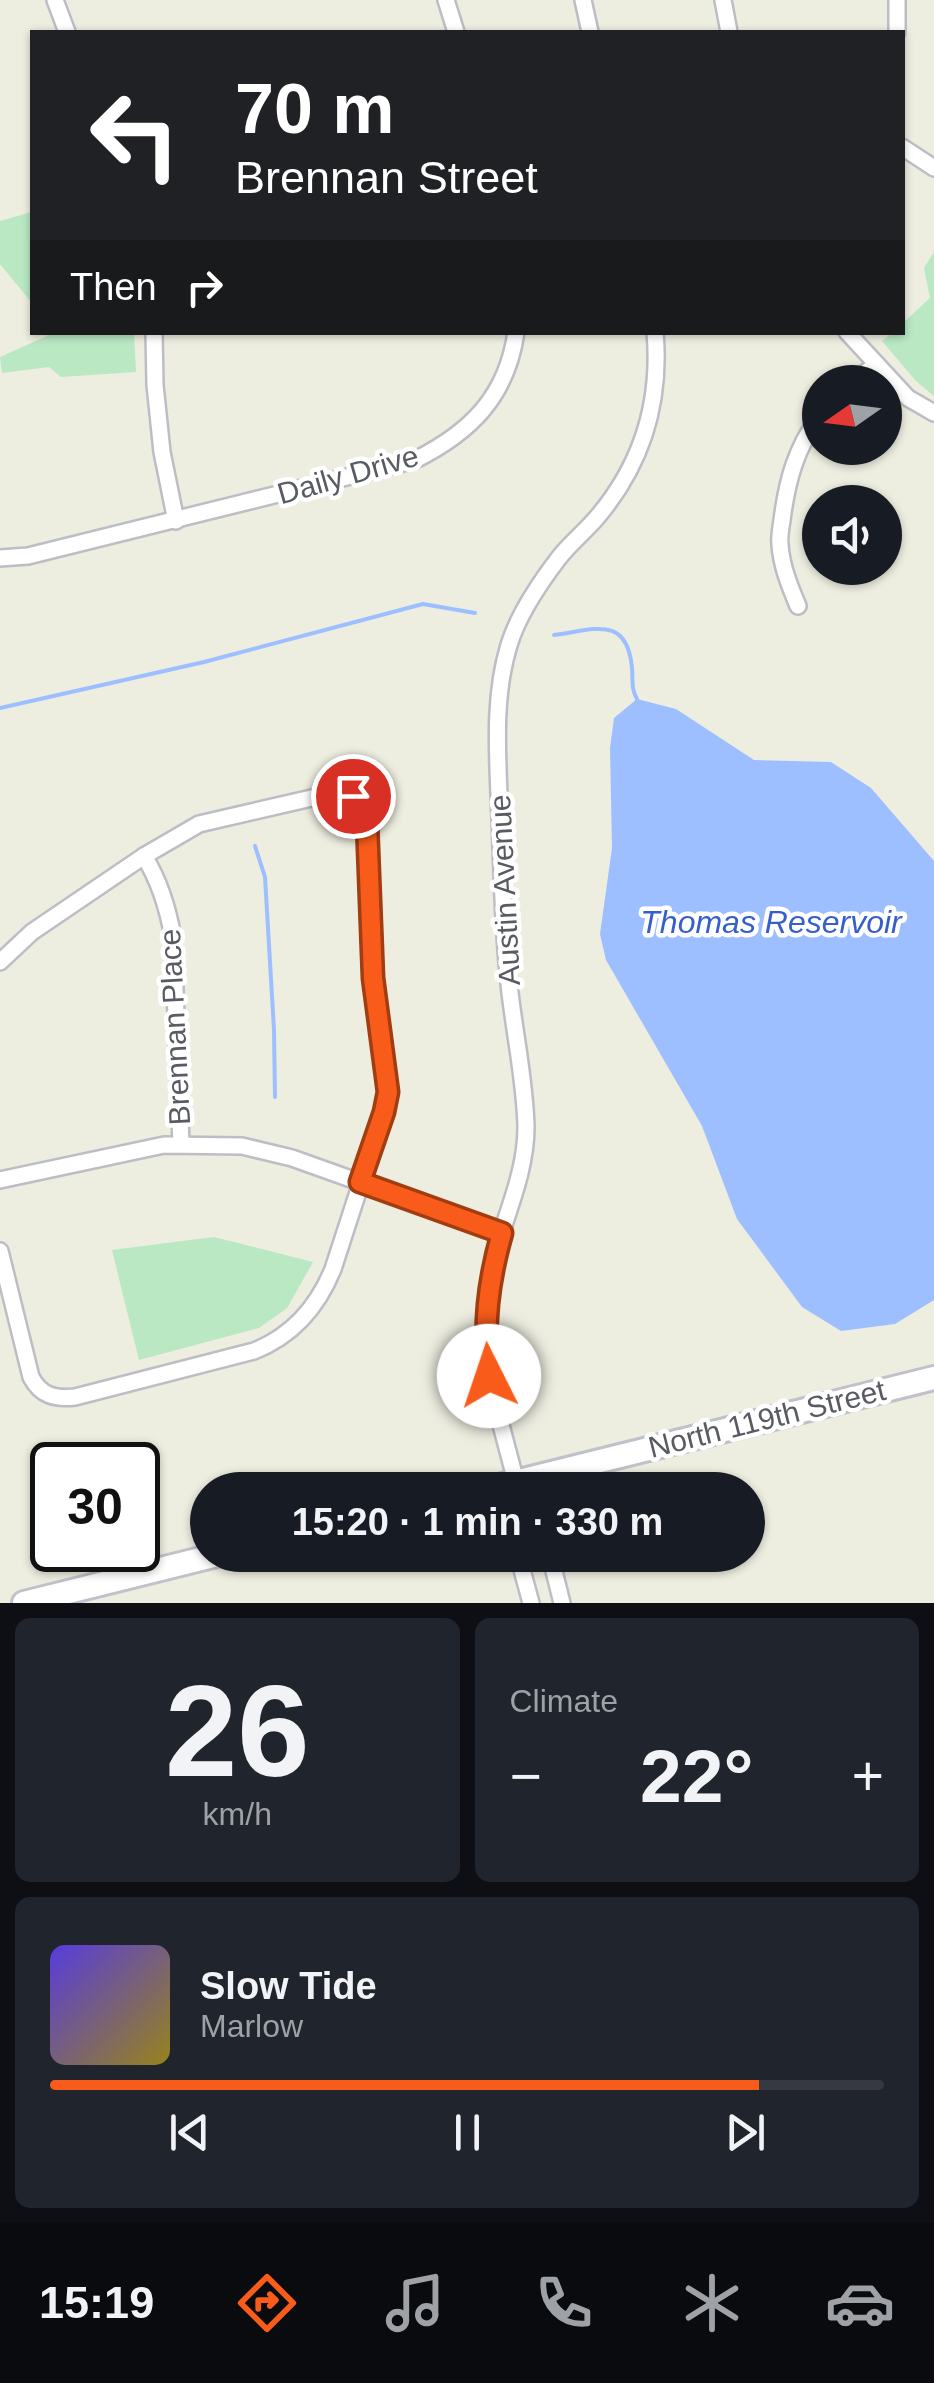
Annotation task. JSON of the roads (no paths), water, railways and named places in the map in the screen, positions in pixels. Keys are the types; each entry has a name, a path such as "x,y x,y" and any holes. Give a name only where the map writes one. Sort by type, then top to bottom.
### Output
{"street":[{"path":"55,0 67,30"},
{"path":"446,0 455,30"},
{"path":"583,0 590,30"},
{"path":"723,0 729,30"},
{"path":"897,0 897,30"},
{"path":"905,149 934,168"},
{"path":"154,335 162,452 176,520"},
{"name":"Daily Drive","path":"0,558 28,556 416,460 469,426 488,405 504,377 516,335"},
{"name":"Austin Avenue","path":"514,1472 489,1376 485,1341 492,1268 521,1172 526,1132 505,927 498,703 509,642 522,616 558,558 600,515 626,477 648,429 658,362 656,335"},
{"path":"850,335 908,398 934,414"},
{"path":"798,606 787,581 780,544 792,466 802,442"},
{"path":"0,962 32,932 199,824 330,794 353,796 367,823 373,978 388,1092 324,1291 302,1320 254,1351 76,1397 59,1398 44,1394 31,1377 0,1251"},
{"name":"Brennan Place","path":"144,856 168,909 173,938 181,1144"},
{"path":"0,1180 133,1150 181,1144 242,1146 360,1182 502,1233"},
{"name":"North 119th Street","path":"575,1472 934,1378"},
{"path":"24,1603 190,1562"},
{"path":"522,1572 530,1603"},
{"path":"554,1572 562,1603"}],"water":[{"name":"Thomas Reservoir","path":"637,699 676,709 754,760 831,762 871,788 934,861 934,1300 895,1324 841,1331 802,1307 737,1219 702,1126 606,960 600,934 612,848 610,748 614,718"}],"waterway":[{"path":"0,708 204,662 423,604 475,613"},
{"path":"554,635 606,629 623,639 629,651 637,699"},
{"path":"255,846 265,877 275,1097"}]}
